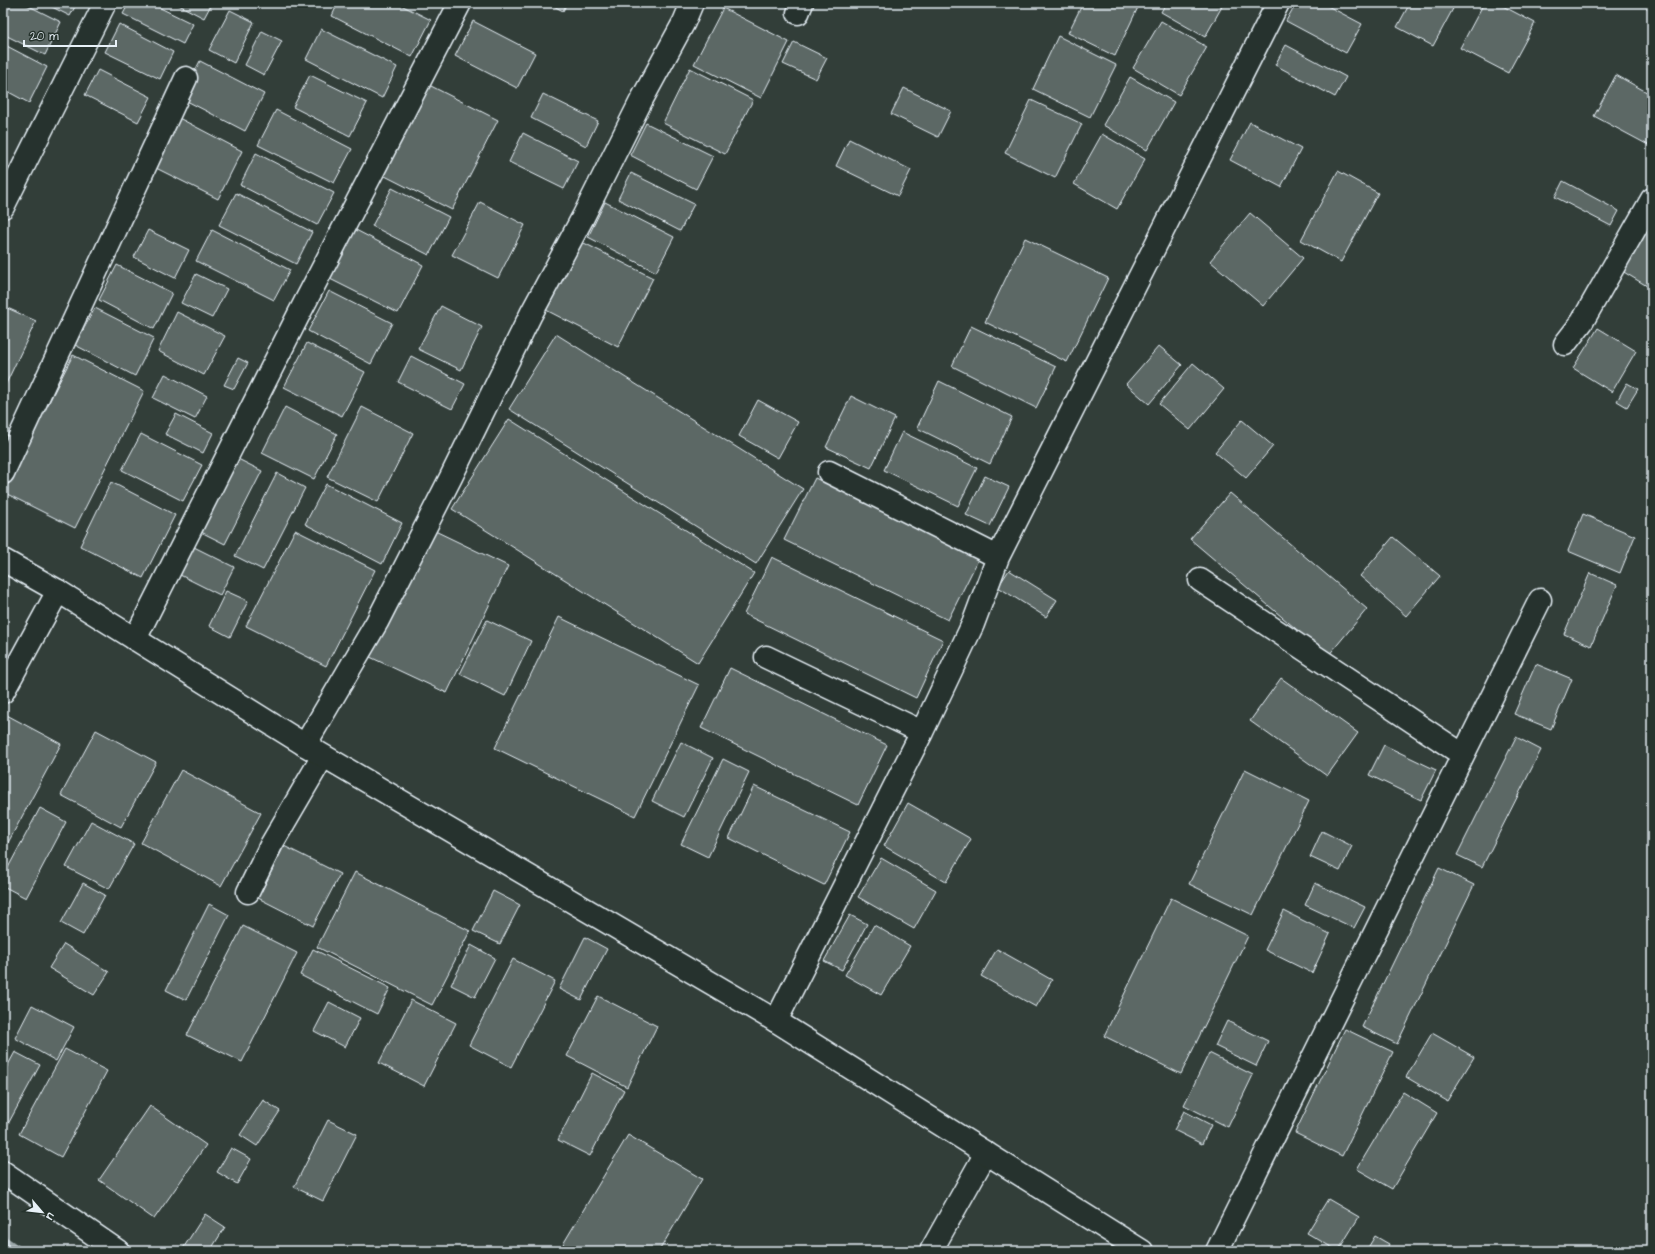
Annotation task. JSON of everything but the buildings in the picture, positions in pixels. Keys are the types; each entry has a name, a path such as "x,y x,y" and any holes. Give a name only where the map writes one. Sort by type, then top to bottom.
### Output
{"street":[{"path":"3,207 105,3"},
{"path":"135,639 299,314 460,3"},
{"path":"305,745 377,622 451,477 531,314 583,216 641,101 684,22 692,3"},
{"path":"776,1021 922,732 974,624 998,557 1278,3"},
{"path":"3,473 186,78"},
{"path":"1565,344 1582,322 1652,199"},
{"path":"829,472 998,557"},
{"path":"3,560 58,591 323,756 776,1021 1142,1251"},
{"path":"1200,580 1463,755"},
{"path":"3,692 58,591"},
{"path":"1217,1251 1540,600"},
{"path":"766,657 922,732"},
{"path":"248,892 271,845 323,756"},
{"path":"931,1251 986,1153"},
{"path":"3,1172 118,1251"}],"waterway":[{"path":"3,1240 19,1251"}]}
